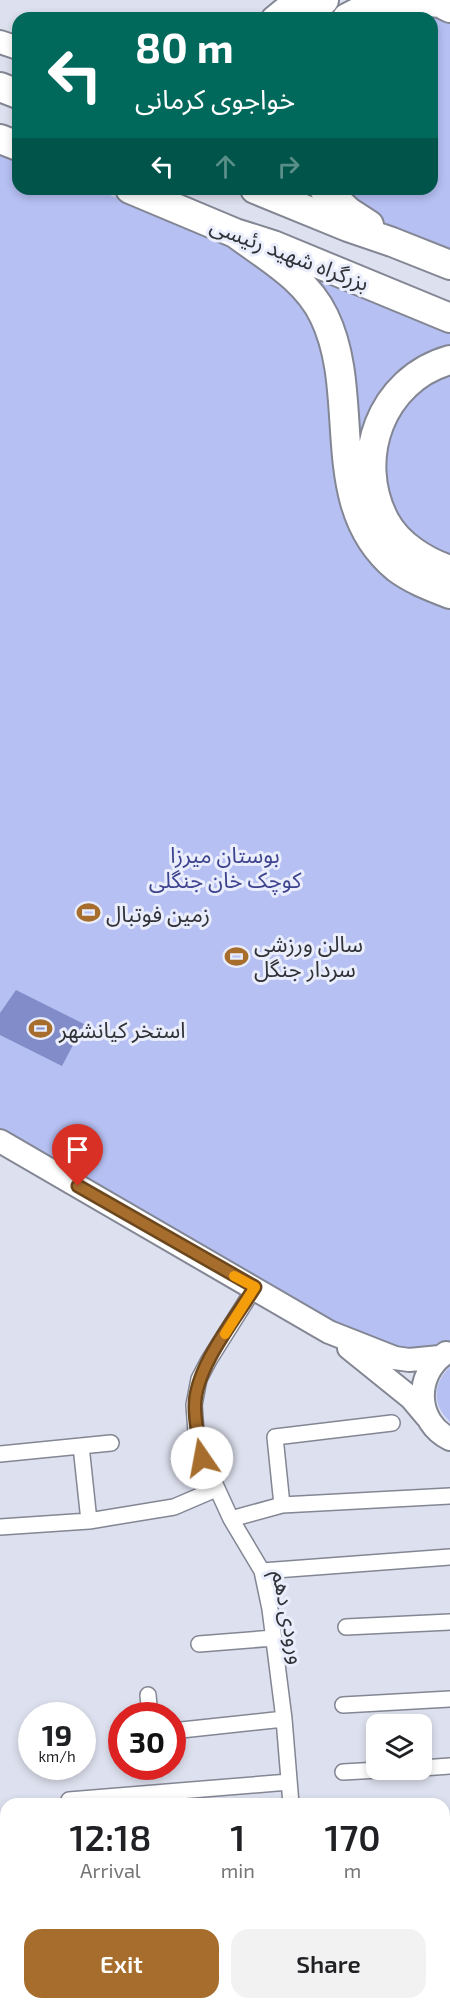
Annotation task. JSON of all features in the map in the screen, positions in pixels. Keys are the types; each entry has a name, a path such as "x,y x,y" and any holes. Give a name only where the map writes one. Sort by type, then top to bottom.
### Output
{"highway":[{"path":"310,12 324,0"},
{"path":"359,12 372,5 401,0"},
{"path":"413,0 440,3 450,8"},
{"name":"بزرگراه شهید رئیسی","path":"144,195 450,318"},
{"name":"بزرگراه شهید رئیسی","path":"270,195 441,261"},
{"path":"331,195 349,212 392,242"},
{"path":"235,233 294,276 315,300 324,316 340,367 346,462 350,488 363,526 371,540 399,569 422,583 450,594"},
{"path":"450,360 425,370 408,381 392,399 376,432 371,474 377,501 392,531 418,556 450,570"}],"main road":[{"path":"281,12 296,0"},
{"path":"0,1141 329,1332 411,1398 434,1428 450,1439"},
{"path":"329,1332 395,1358 410,1360 445,1354"},
{"path":"427,1417 422,1391 425,1379 431,1367 445,1354"}],"street":[{"name":"ورودی دهم","path":"255,1287 199,1379 194,1405 196,1432 202,1458 231,1520 262,1571 274,1638 290,1798"},
{"path":"282,1505 275,1437 392,1424"},
{"path":"0,1454 111,1443"},
{"path":"81,1446 89,1521"},
{"path":"0,1527 89,1521 174,1507 216,1489"},
{"path":"231,1520 282,1505 450,1496"},
{"path":"262,1571 450,1557"},
{"path":"346,1627 450,1622"},
{"path":"199,1644 274,1638"},
{"path":"148,1695 149,1702"},
{"path":"343,1706 450,1699"},
{"path":"186,1730 284,1719"},
{"path":"432,1767 450,1766"},
{"path":"344,1772 366,1771"},
{"path":"93,1798 289,1782"}],"green space":[{"path":"388,9 434,12 379,12"},
{"path":"438,12 450,13 450,250 363,214 339,195 438,195"},
{"name":"بوستان میرزا کوچک خان جنگلی","path":"0,153 12,157 12,195 110,195 240,248 314,312 338,423 450,601 450,1342 414,1353 364,1338 0,1133"},
{"path":"284,263 450,326 450,355 385,397 382,544 348,387"},
{"path":"450,365 450,564 417,547 383,500 377,459 407,391"},
{"path":"450,1367 450,1422 440,1409 436,1394 440,1380"}],"shaded area":[{"name":"استخر کیانشهر","path":"16,990 84,1024 62,1066 0,1035 0,1013"}],"slow traffic":[{"path":"225,1334 255,1287 234,1276"}],"place":[{"name":"زمین فوتبال","path":"88,913"},
{"name":"سالن ورزشی سردار جنگل","path":"236,956"},
{"name":"استخر کیانشهر","path":"41,1029"}],"route":[{"path":"78,1186 255,1287 199,1379 194,1405 196,1432 202,1458"}]}
